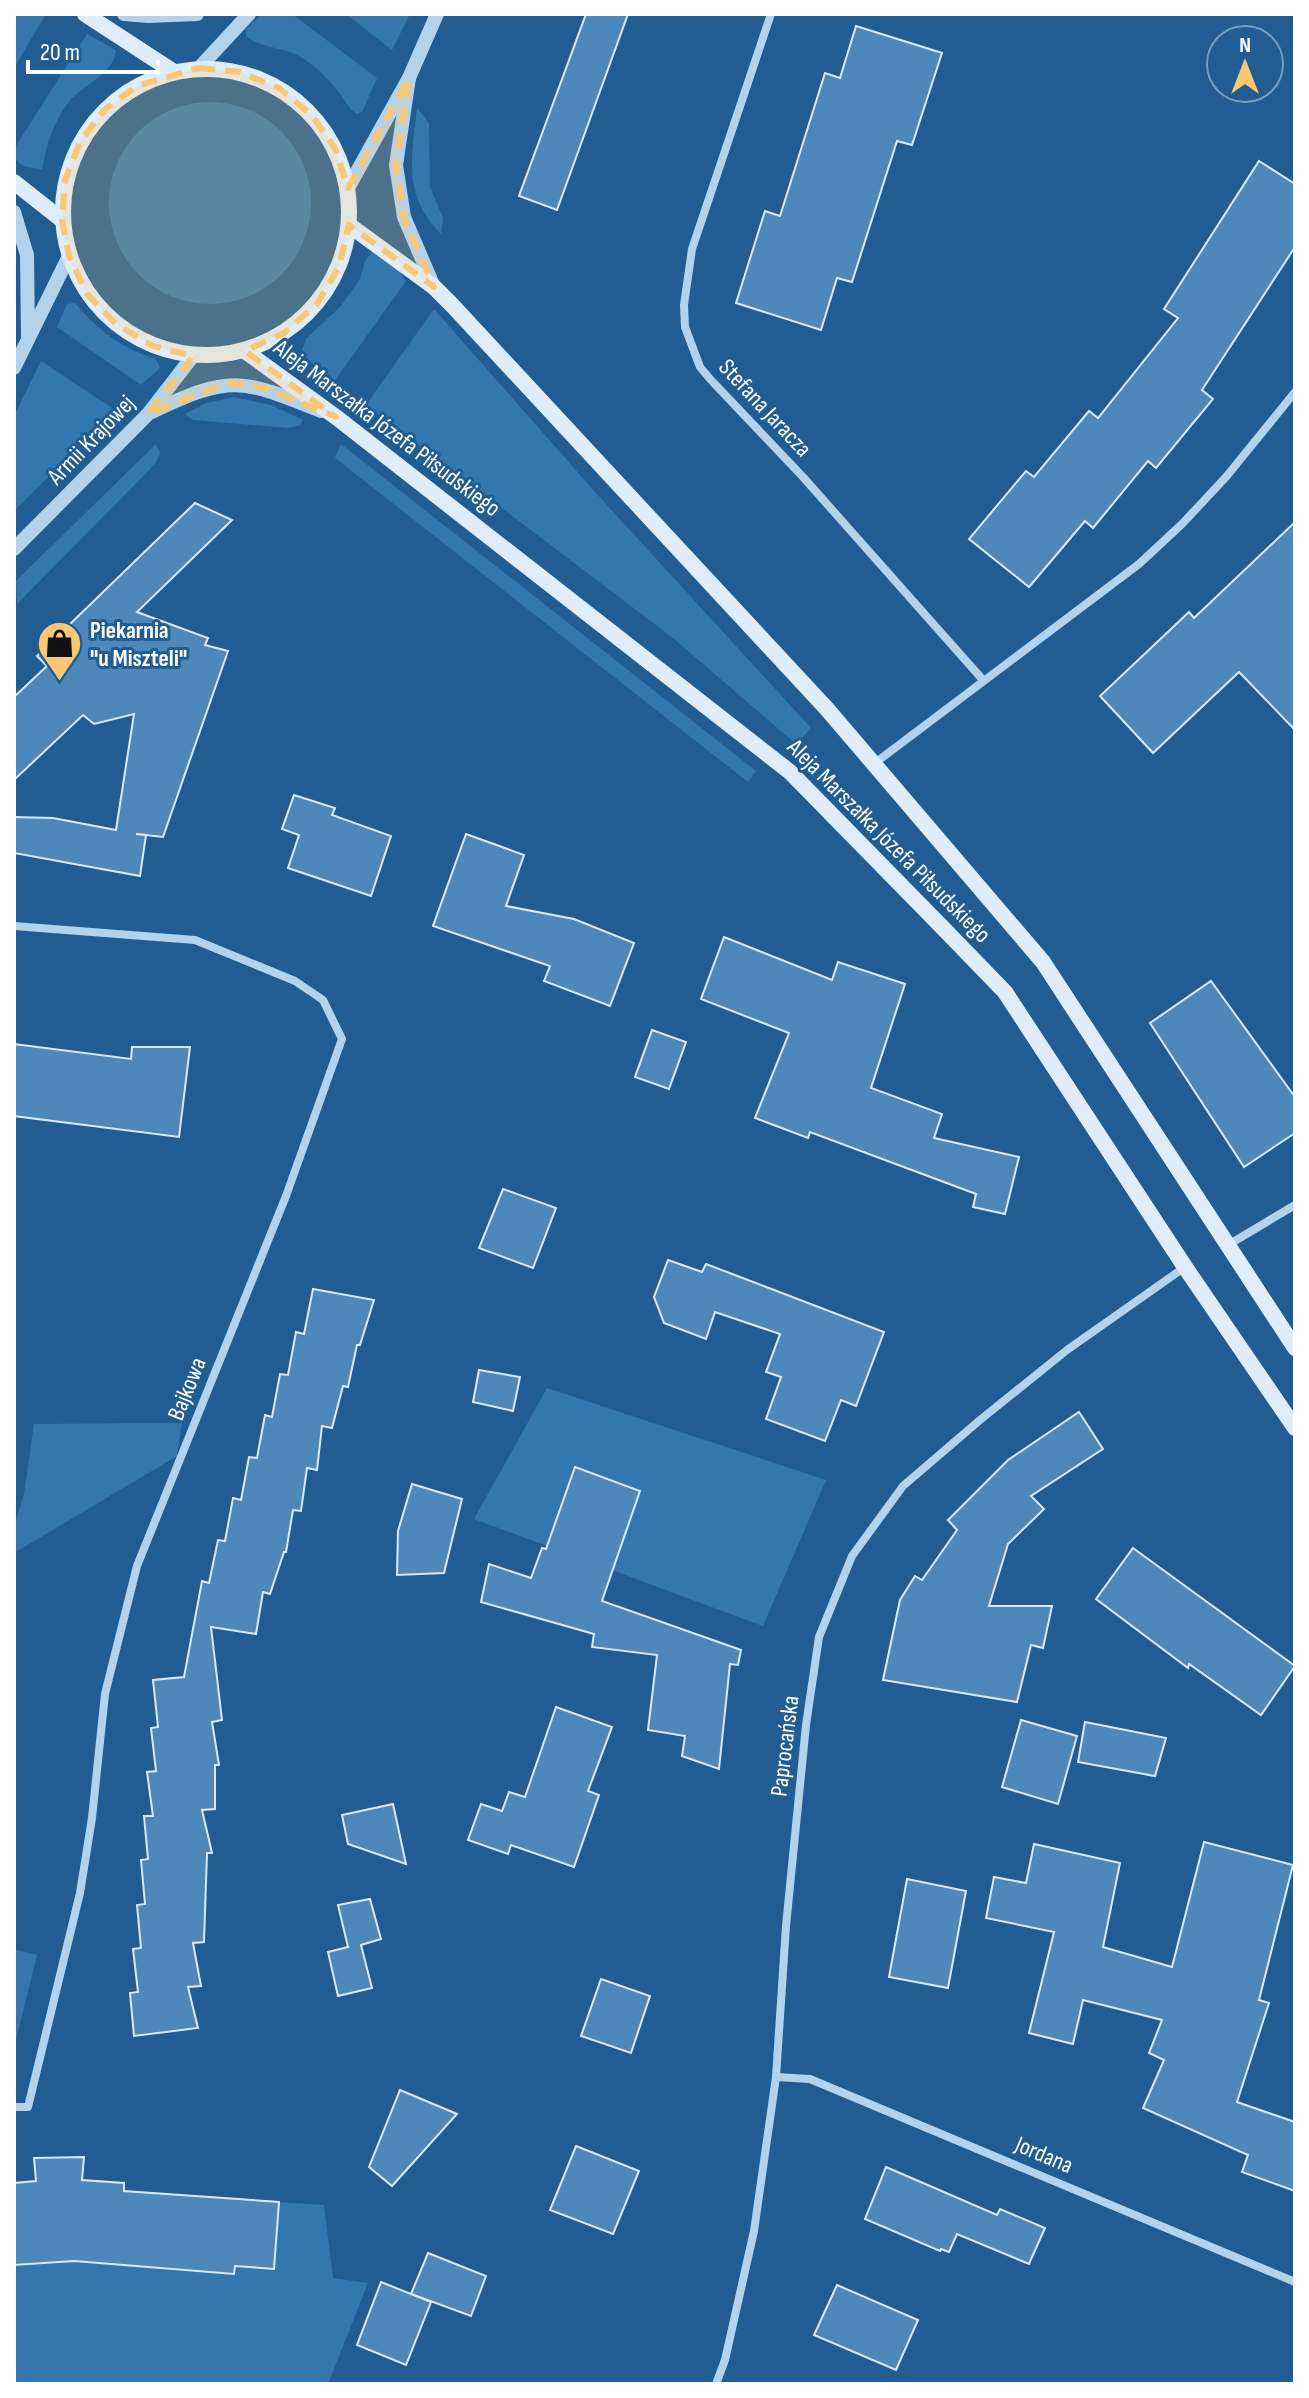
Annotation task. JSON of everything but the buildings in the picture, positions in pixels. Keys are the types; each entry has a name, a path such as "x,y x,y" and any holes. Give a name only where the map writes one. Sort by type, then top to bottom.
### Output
{"main road":[{"path":"85,14 174,72"},
{"path":"199,68 240,72 279,88 311,114 335,148 348,188 349,225 339,267 317,304 284,333 245,351 219,356 193,356 153,346 116,324 87,294 69,256 62,220 65,180 80,142 104,110 137,86 174,72 199,68"},
{"path":"14,182 62,220"},
{"name":"Aleja Marszałka Józefa Piłsudskiego","path":"349,225 434,287 723,595 875,763 1043,962 1295,1348"},
{"name":"Aleja Marszałka Józefa Piłsudskiego","path":"245,351 336,417 790,772 1005,992 1185,1267 1295,1428"}],"street":[{"path":"124,14 197,14"},
{"path":"199,68 249,14"},
{"path":"348,188 409,78 437,14"},
{"name":"Stefana Jaracza","path":"771,14 692,249 684,305 688,340 700,367 710,379 834,512 983,680"},
{"path":"409,78 396,165 404,217 434,287"},
{"path":"14,212 27,255 28,336"},
{"path":"14,368 69,256"},
{"name":"Armii Krajowej","path":"14,549 148,414 193,356"},
{"path":"148,414 197,391 228,383 264,388 336,417"},
{"path":"875,763 1106,590 1163,543 1226,477 1295,392"},
{"name":"Bajkowa","path":"14,926 195,940 295,981 323,1000 342,1039 286,1196 137,1566 105,1694 92,1818 80,1893 28,2107 14,2107"},
{"path":"1228,1245 1295,1205"},
{"name":"Paprocańska","path":"716,2384 725,2360 754,2231 776,2077 787,1911 816,1652 819,1637 852,1556 903,1486 1067,1350 1185,1267"},
{"name":"Jordana","path":"776,2077 810,2079 1295,2282"}],"highlighted area":[{"path":"199,68 240,72 279,88 311,114 335,148 348,188 409,78 396,165 404,217 434,287 349,225 339,267 317,304 284,333 245,351 336,417 264,388 228,383 148,414 193,356 153,346 116,324 87,294 69,256 62,220 65,180 80,142 104,110 137,86"}],"shaded area":[{"path":"14,14 46,14 14,68"},
{"path":"262,14 292,14 377,78 362,112 354,112 329,81 304,59 246,36 246,29"},
{"path":"346,14 410,14 392,50"},
{"path":"87,34 116,50 114,59 104,73 67,104 51,135 42,169 22,165 16,159 14,149"},
{"path":"210,102 249,110 281,132 303,164 311,203 303,242 281,274 249,296 210,304 171,296 139,274 117,242 109,203 117,164 139,132 171,110"},
{"path":"417,108 429,123 430,187 443,218 441,234 420,204 412,175"},
{"path":"372,252 396,267 406,281 335,380 307,359 302,351 306,339 341,306 360,279 365,261"},
{"path":"75,303 102,330 133,350 156,359 160,368 141,385 57,327 67,304"},
{"path":"434,309 595,492 811,728 796,744 673,638 366,405"},
{"path":"41,361 115,410 14,511 14,416"},
{"path":"234,397 271,405 303,420 300,425 290,428 193,420 185,414 206,403"},
{"path":"156,444 160,453 155,464 17,604 16,581"},
{"path":"341,444 756,771 748,782 335,458"},
{"path":"547,1388 826,1480 763,1626 474,1519"},
{"path":"182,1423 177,1456 14,1553 14,1520 24,1494 34,1424"},
{"path":"14,1949 37,1955 14,2047"},
{"path":"279,2202 324,2205 333,2278 368,2283 328,2384 14,2384 14,2266 69,2261 234,2274 235,2266 274,2269"}],"place":[{"name":"Piekarnia \"u Miszteli\"","path":"59,683"}]}
